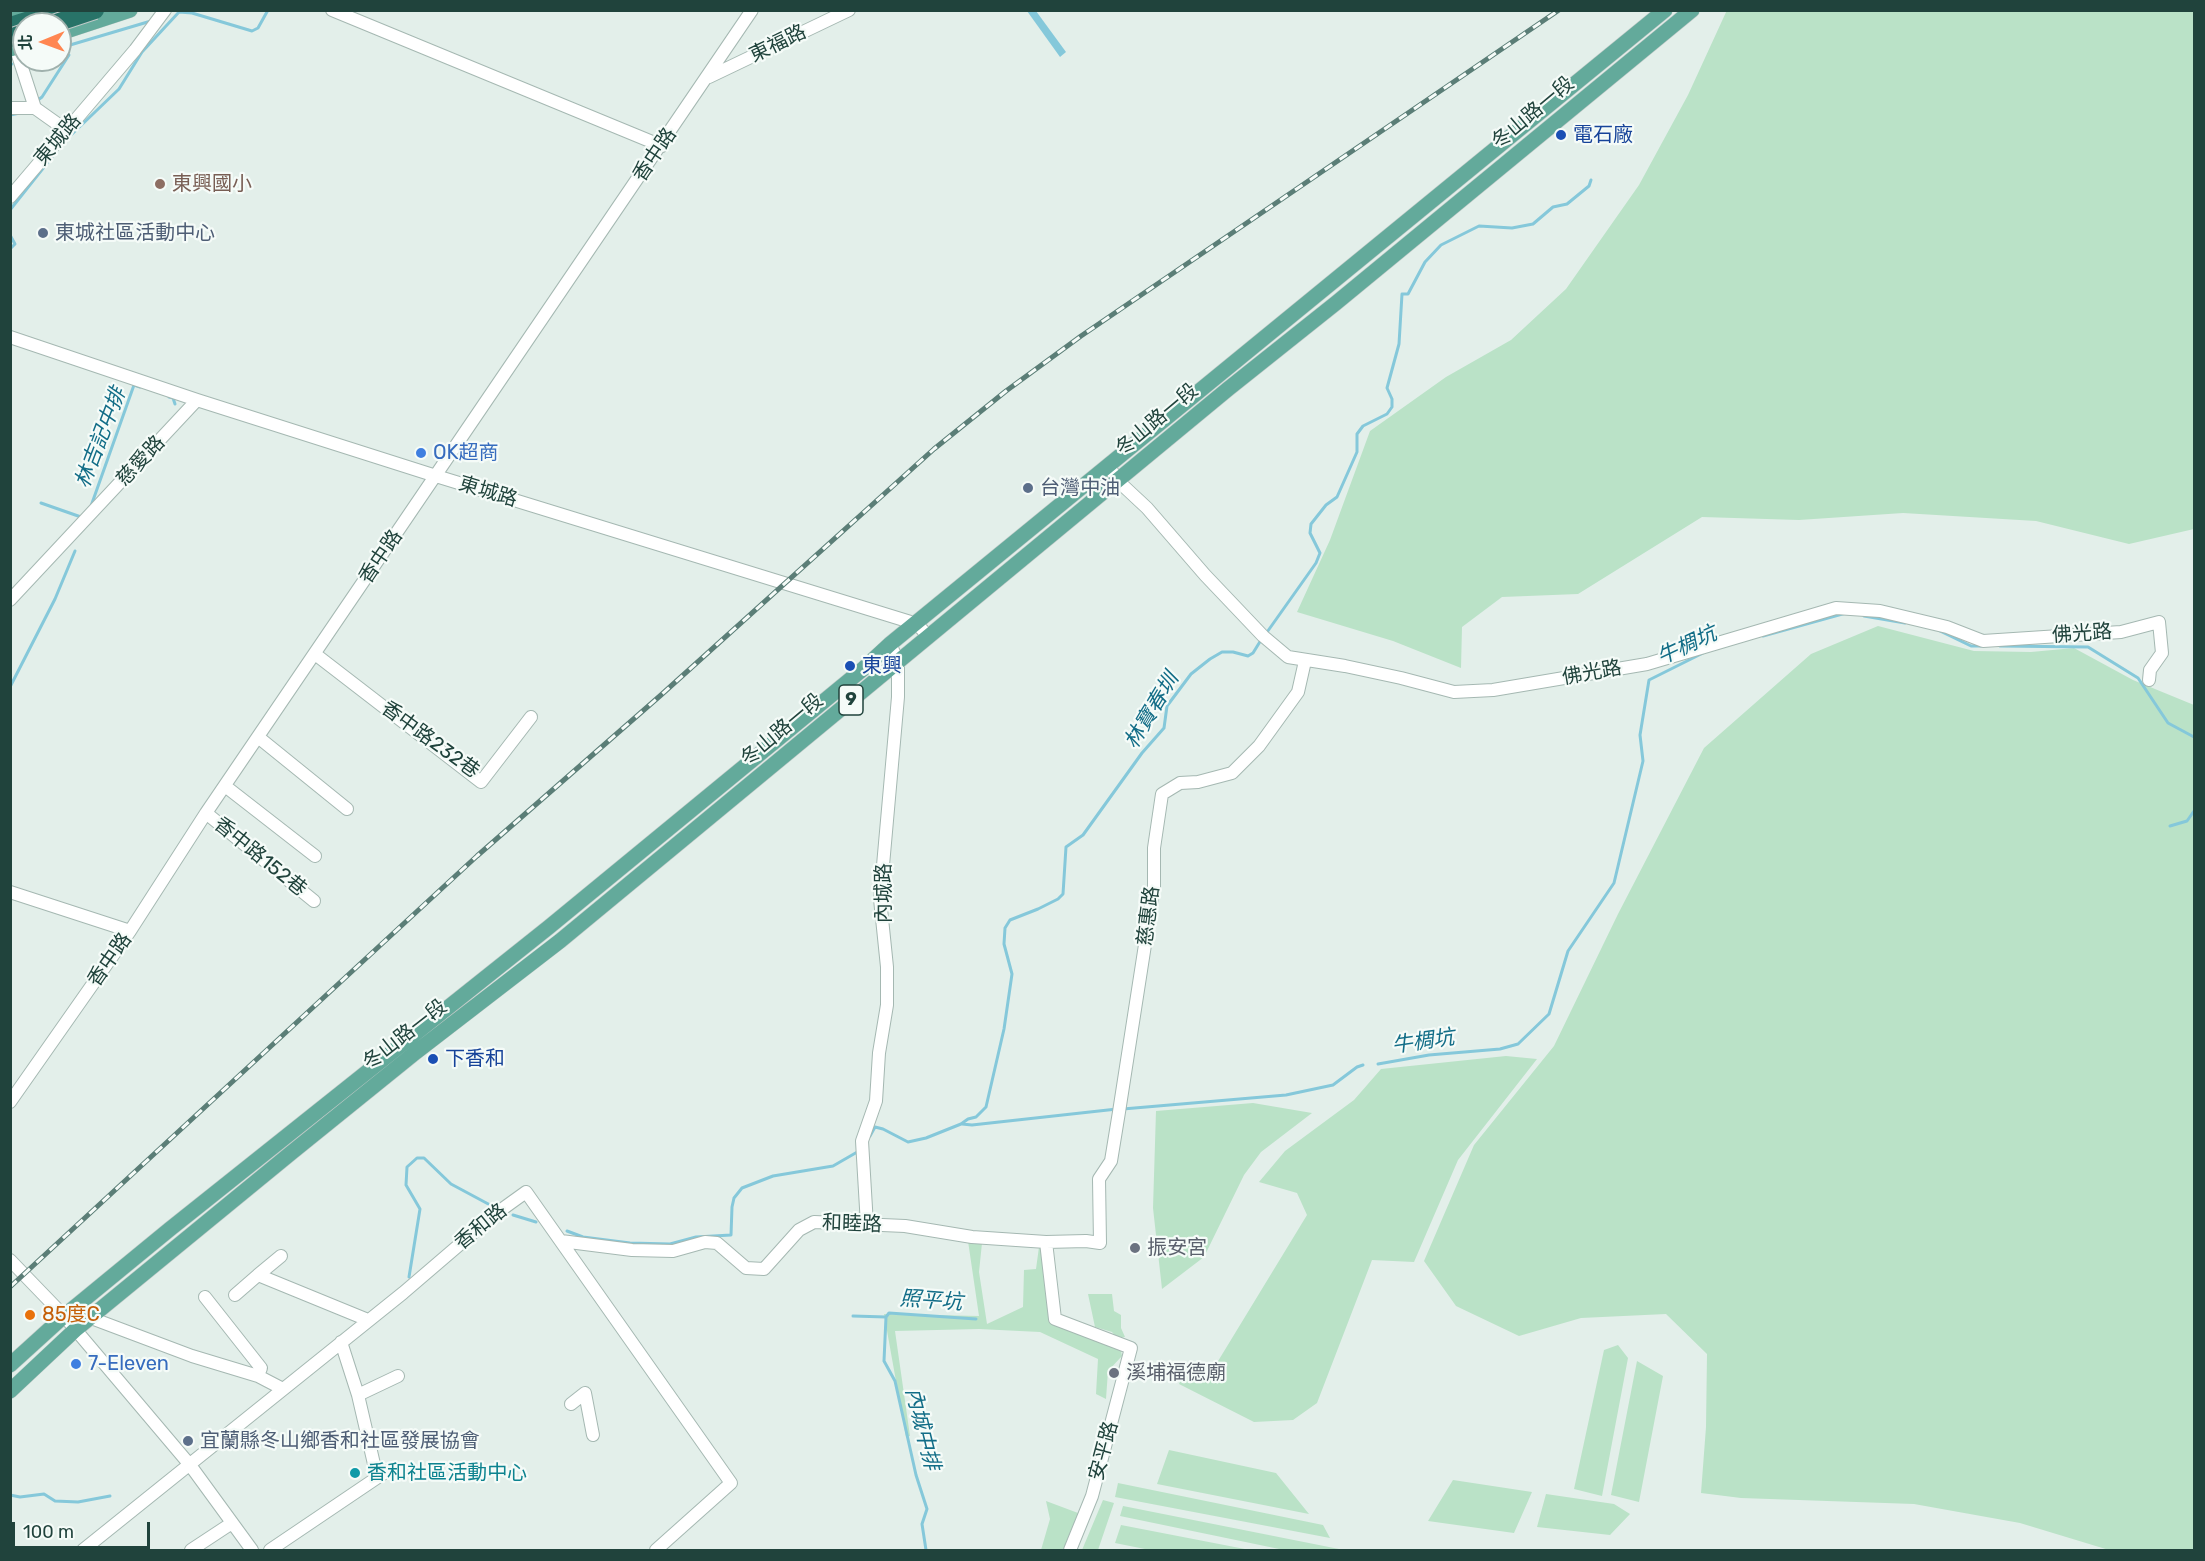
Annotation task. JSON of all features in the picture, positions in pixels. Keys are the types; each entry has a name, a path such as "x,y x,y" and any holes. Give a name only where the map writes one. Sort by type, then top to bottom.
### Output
{"highway":[{"path":"10,26 61,10"},
{"path":"72,20 96,16"}],"main road":[{"path":"10,14 21,10"},
{"path":"84,10 88,16 130,10"},
{"name":"冬山路一段","path":"10,1391 75,1330 549,927 854,677 890,644 1665,10"},
{"name":"冬山路一段","path":"10,1365 64,1316 411,1046 560,941 1117,480 1692,10"},
{"path":"72,27 96,16"},
{"path":"1585,76 1595,89"},
{"path":"549,927 560,941"}],"street":[{"name":"東城路","path":"10,197 165,10"},
{"path":"332,10 662,146"},
{"name":"香中路","path":"10,1102 130,931 206,813 662,146 752,10"},
{"name":"東福路","path":"707,78 849,10"},
{"path":"25,72 35,108"},
{"path":"10,108 35,108 66,130"},
{"name":"東城路","path":"10,337 436,477 917,624"},
{"name":"慈愛路","path":"10,600 197,400"},
{"name":"佛光路","path":"1109,466 1117,480 1147,508 1205,576 1264,637 1288,657 1367,670 1454,692 1493,690 1647,664 1836,608 1880,611 1947,627 1983,641 2121,632 2159,622 2162,653 2150,670 2149,680"},
{"path":"917,624 928,636"},
{"name":"內城路","path":"867,1225 862,1141 876,1101 879,1053 887,1005 887,967 880,899 898,698 898,661 890,644"},
{"name":"香中路232巷","path":"315,654 481,782 531,717"},
{"name":"慈惠路","path":"1100,1243 1099,1179 1111,1161 1120,1108 1154,887 1154,848 1162,794 1180,783 1198,782 1232,773 1259,746 1298,692 1305,661"},
{"path":"258,737 347,809"},
{"path":"225,786 315,856"},
{"name":"香中路152巷","path":"206,813 314,901"},
{"path":"10,892 130,931"},
{"name":"香和路","path":"83,1551 526,1192 731,1483 656,1551"},
{"name":"和睦路","path":"561,1241 632,1250 673,1251 705,1242 717,1243 746,1268 764,1269 799,1230 814,1222 905,1226 972,1237 1100,1243"},
{"name":"安平路","path":"1046,1242 1055,1319 1131,1348 1092,1496 1070,1551"},
{"path":"235,1295 281,1256"},
{"path":"10,1260 64,1316 190,1465 252,1551"},
{"path":"258,1275 368,1320"},
{"path":"205,1298 261,1368 258,1376"},
{"path":"91,1318 192,1356 258,1376 283,1389"},
{"path":"270,1551 382,1474 341,1342"},
{"path":"358,1395 398,1376"},
{"path":"571,1404 585,1393 593,1435"},
{"path":"191,1551 232,1523"}],"green space":[{"path":"1727,10 2194,11 2194,529 2129,544 2036,521 1903,513 1799,520 1702,517 1578,594 1502,597 1462,627 1461,668 1393,641 1297,612 1330,540 1370,431 1446,377 1511,340 1566,289 1639,185 1688,95"},
{"path":"1878,626 1974,651 2031,652 2074,648 2133,680 2194,705 2194,1550 2109,1550 2020,1523 1914,1504 1741,1498 1701,1493 1706,1427 1707,1354 1666,1314 1581,1318 1519,1336 1456,1306 1424,1261 1474,1145 1554,1046 1618,914 1704,748 1811,654"},
{"path":"1506,1056 1537,1059 1458,1160 1414,1262 1372,1260 1317,1403 1293,1420 1254,1422 1179,1384 1190,1361 1212,1371 1307,1215 1297,1193 1259,1182 1285,1151 1354,1100 1381,1069"},
{"path":"1253,1103 1312,1113 1261,1152 1244,1175 1204,1257 1162,1289 1153,1208 1156,1111"},
{"path":"968,1241 982,1243 979,1272 987,1324 1023,1307 1024,1270 1036,1269 1039,1247 1044,1247 1051,1324 1121,1351 1122,1356 1108,1371 1106,1399 1096,1394 1098,1359 1040,1332 979,1329 895,1331 910,1436 906,1437 884,1314 979,1316"},
{"path":"1088,1294 1112,1294 1114,1311 1121,1315 1121,1328 1125,1337 1117,1338 1112,1332 1095,1327"},
{"path":"1618,1345 1628,1358 1602,1496 1574,1489 1604,1350"},
{"path":"1637,1361 1663,1376 1639,1502 1611,1495"},
{"path":"1169,1450 1276,1473 1309,1514 1157,1484"},
{"path":"1453,1480 1532,1492 1514,1533 1428,1521"},
{"path":"1118,1483 1323,1525 1330,1538 1115,1497"},
{"path":"1546,1494 1614,1504 1630,1514 1610,1535 1537,1527"},
{"path":"1103,1500 1114,1503 1098,1550 1082,1550"},
{"path":"1046,1501 1078,1513 1063,1550 1041,1550 1050,1519"},
{"path":"1123,1506 1340,1550 1284,1550 1120,1516"},
{"path":"1121,1525 1250,1550 1150,1550 1115,1543"}],"water":[{"path":"1027,11 1036,11 1066,52 1060,57"}],"waterway":[{"path":"70,136 119,89 142,52 179,12 192,13 252,31 258,28 268,10"},
{"path":"72,44 151,21"},
{"path":"38,100 58,72"},
{"path":"10,115 20,113"},
{"path":"10,210 52,157"},
{"name":"林寶春圳","path":"1265,635 1316,563 1320,553 1310,533 1311,524 1326,505 1337,497 1357,452 1357,434 1363,426 1387,414 1392,407 1392,399 1387,388 1399,344 1402,294 1408,294 1425,262 1441,245 1479,226 1512,228 1533,224 1553,207 1567,204 1589,186 1591,180"},
{"path":"10,235 15,244 10,249"},
{"name":"林吉記中排","path":"91,506 134,385 140,387"},
{"name":"林吉記中排","path":"169,397 173,398 175,404"},
{"path":"41,503 81,517"},
{"name":"林吉記中排","path":"10,687 55,599 75,551"},
{"name":"牛椆坑","path":"1763,636 1846,613"},
{"name":"牛椆坑","path":"1864,616 1905,623"},
{"name":"牛椆坑","path":"1940,631 1971,646 1981,646"},
{"name":"林寶春圳","path":"870,1136 875,1127 908,1142 926,1138 976,1117 986,1107 1004,1029 1012,974 1004,944 1005,928 1010,920 1038,909 1063,894 1066,847 1083,835 1142,753 1164,728 1167,706 1191,674 1222,652 1248,656 1253,653 1261,640"},
{"name":"牛椆坑","path":"2000,646 2088,647 2138,678 2168,723 2194,737"},
{"name":"牛椆坑","path":"1378,1064 1429,1055 1500,1049 1518,1044 1549,1014 1568,951 1614,883 1643,761 1640,735 1649,680 1705,652"},
{"path":"2170,826 2187,821 2194,811"},
{"name":"牛椆坑","path":"1123,1109 1286,1095 1333,1085 1363,1065"},
{"name":"牛椆坑","path":"962,1124 972,1125 1117,1109"},
{"name":"林寶春圳","path":"567,1231 583,1237 630,1243 670,1244 696,1237 731,1235 734,1198 742,1188 773,1176 833,1166 859,1151"},
{"name":"林寶春圳","path":"409,1277 420,1209 406,1185 407,1167 417,1158 424,1158 451,1184 492,1206"},
{"name":"林寶春圳","path":"513,1215 536,1222"},
{"name":"照平坑","path":"853,1316 886,1317 889,1313 976,1319"},
{"name":"內城中排","path":"886,1317 884,1361 895,1381 916,1475 927,1509 922,1524 926,1550"},
{"name":"林寶春圳","path":"10,1495 20,1497 44,1494 55,1501 78,1502 110,1496"}],"railway":[{"path":"10,1287 477,856 661,695 934,449 1006,391 1081,336 1559,10"}],"place":[{"name":"電石廠","path":"1561,135"},
{"name":"東興國小","path":"160,184"},
{"name":"東城社區活動中心","path":"43,233"},
{"name":"OK超商","path":"421,453"},
{"name":"台灣中油","path":"1028,488"},
{"name":"東興","path":"850,666"},
{"name":"下香和","path":"433,1059"},
{"name":"振安宮","path":"1135,1248"},
{"name":"85度C","path":"30,1315"},
{"name":"7-Eleven","path":"76,1364"},
{"name":"溪埔福德廟","path":"1114,1373"},
{"name":"宜蘭縣冬山鄉香和社區發展協會","path":"188,1441"},
{"name":"香和社區活動中心","path":"355,1473"}]}
